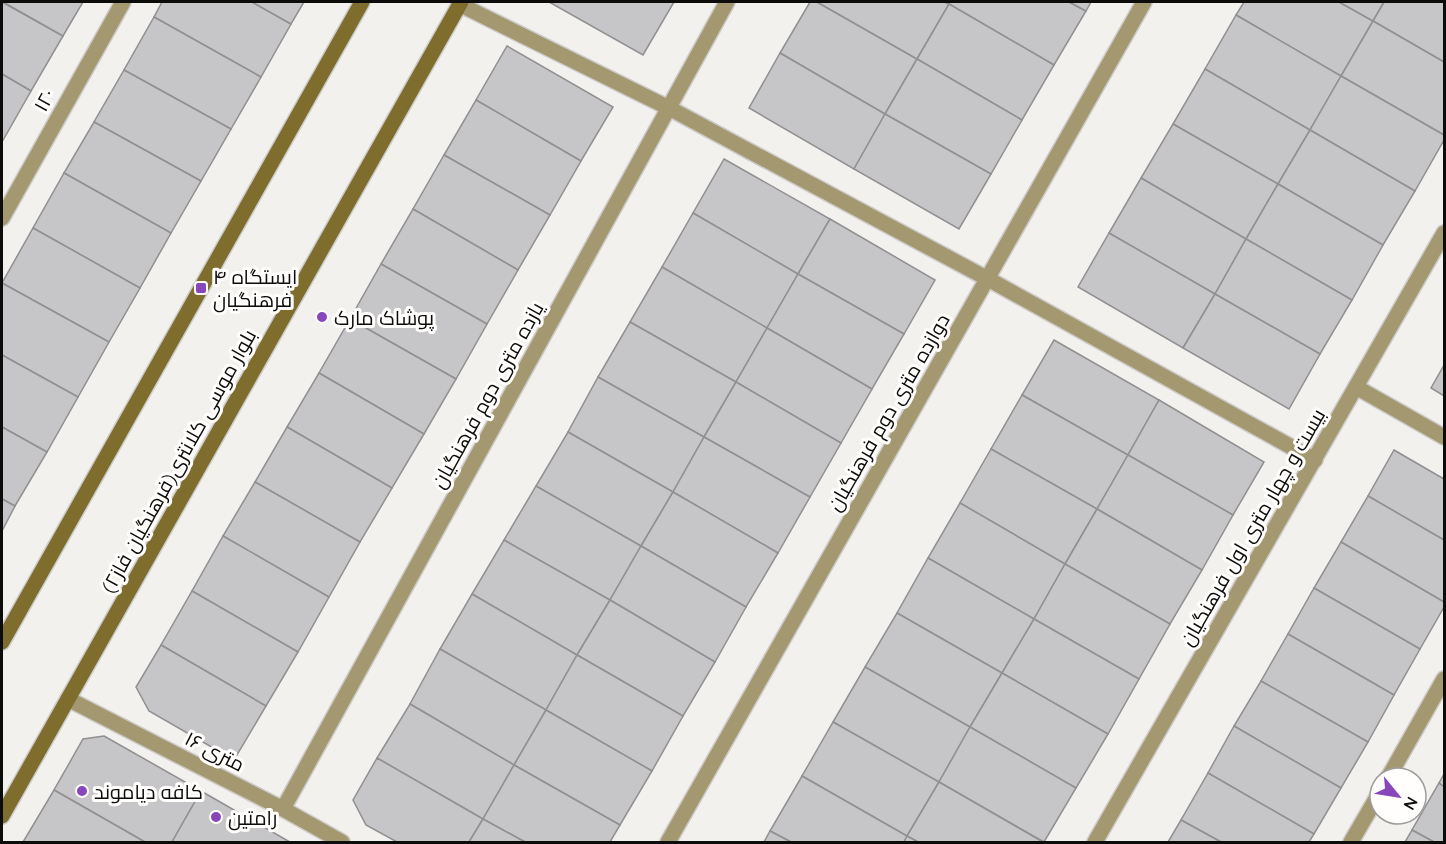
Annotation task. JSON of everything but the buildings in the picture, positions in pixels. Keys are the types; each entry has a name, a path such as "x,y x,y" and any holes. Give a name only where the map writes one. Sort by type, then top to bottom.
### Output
{"main road":[{"path":"2,642 362,2"},
{"name":"بلوار موسی کلانتری(فرهنگیان فاز۲)","path":"2,816 460,3"}],"street":[{"name":"۱۲۰","path":"2,218 123,2"},
{"name":"یازده متری دوم فرهنگیان","path":"283,809 727,2"},
{"name":"دوازده متری دوم فرهنگیان","path":"668,843 1144,2"},
{"path":"460,3 669,108 988,279 1315,460"},
{"name":"بیست و چهار متری اول فرهنگیان","path":"1095,843 1444,233"},
{"path":"1356,387 1444,436"},
{"path":"1395,766 1444,678"},
{"name":"۱۶ متری","path":"68,699 283,809 342,843"},
{"path":"1351,843 1368,813"}],"place":[{"name":"ایستگاه ۴ فرهنگیان","path":"201,288"},
{"name":"پوشاک مارک","path":"322,317"},
{"name":"کافه دیاموند","path":"82,791"},
{"name":"رامتین","path":"216,817"}]}
